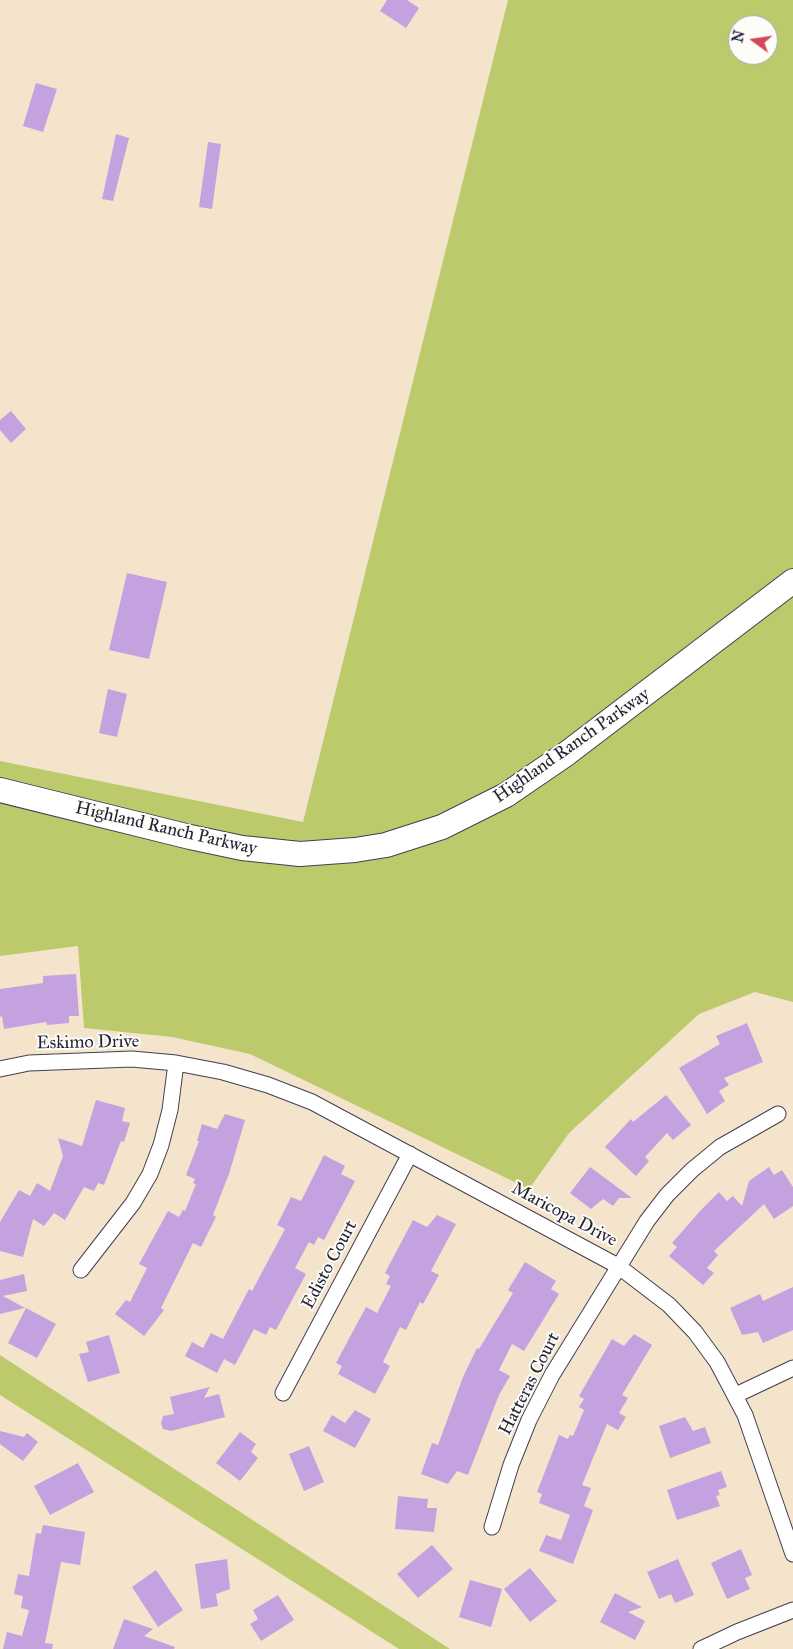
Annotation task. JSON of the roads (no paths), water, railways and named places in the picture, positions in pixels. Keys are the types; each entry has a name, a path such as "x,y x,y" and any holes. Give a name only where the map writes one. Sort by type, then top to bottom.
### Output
{"main road":[{"name":"Highland Ranch Parkway","path":"0,790 215,843 250,849 300,854 326,853 386,845 442,827 506,795 566,754 793,581"}],"street":[{"name":"Eskimo Drive","path":"0,1069 29,1063 89,1059 132,1059 176,1063"},
{"name":"Maricopa Drive","path":"176,1063 223,1072 268,1085 312,1102 618,1266 670,1305 695,1332 717,1362 736,1395 793,1554"},
{"path":"81,1270 133,1202 150,1174 161,1145 170,1110 176,1063"},
{"name":"Hatteras Court","path":"492,1527 511,1465 529,1420 552,1374 647,1221 667,1195 692,1170 720,1147 778,1114"},
{"name":"Edisto Court","path":"283,1393 410,1154"},
{"path":"736,1395 793,1368"},
{"path":"701,1649 737,1632 793,1610"}]}
